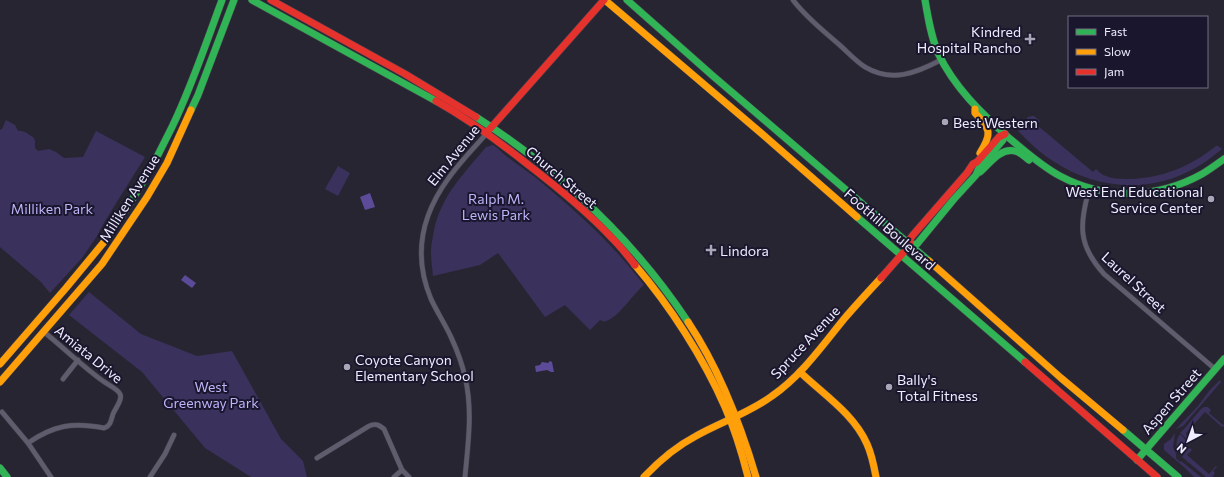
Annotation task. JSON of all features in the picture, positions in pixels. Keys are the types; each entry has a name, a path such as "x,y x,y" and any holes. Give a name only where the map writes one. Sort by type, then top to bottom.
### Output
{"main road":[{"name":"Milliken Avenue","path":"0,364 92,256 139,189 174,121 198,64 222,0"},
{"name":"Milliken Avenue","path":"0,382 109,254 147,197 167,163 198,95 234,0"},
{"name":"Church Street","path":"252,0 489,130 530,155 596,211 622,236 659,281 694,331 712,362 756,477"},
{"name":"Church Street","path":"271,0 437,93 489,130 585,212 613,239 653,286 690,341 710,376 733,419 748,477"},
{"name":"Elm Avenue","path":"489,130 604,0"},
{"name":"Foothill Boulevard","path":"604,0 755,128 1157,477"},
{"name":"Foothill Boulevard","path":"627,0 1178,477"},
{"path":"926,0 926,12 932,36 941,60 960,90 975,107 1005,134 1046,168 1066,180 1089,189 1107,193 1144,194 1182,184 1200,176 1224,159"},
{"path":"974,164 975,159 983,149 989,132 985,123 975,113 975,107"},
{"name":"Spruce Avenue","path":"910,245 917,244 954,199 963,191 976,175 979,168 1003,140 1005,134"},
{"name":"Spruce Avenue","path":"644,477 658,463 675,450 696,436 733,419 772,396 800,372 850,312 901,256 910,245 910,239 945,197 999,137 1005,134"},
{"path":"976,175 999,156 1010,150 1017,152 1028,160 1037,161"},
{"path":"653,286 659,281"},
{"name":"Aspen Street","path":"1137,460 1224,359"},
{"path":"800,372 839,406 857,426 871,451 876,477"},
{"path":"0,468 7,477"}],"street":[{"path":"793,0 812,21 852,56 866,67 877,72 892,75 906,75 941,60"},
{"name":"Elm Avenue","path":"465,477 470,413 466,379 460,358 451,336 432,300 427,287 422,259 422,235 430,210 448,178 489,130"},
{"name":"Laurel Street","path":"1089,189 1083,213 1082,227 1085,246 1096,265 1104,274 1215,370"},
{"name":"Amiata Drive","path":"28,444 47,431 66,425 108,427 121,398 120,394 102,381 44,332"},
{"path":"63,379 78,360"},
{"path":"2,412 52,477"},
{"path":"317,458 369,426 375,424 384,429 402,470 408,477"},
{"path":"150,477 165,454 174,435"},
{"path":"394,477 402,470"}],"green space":[{"path":"1032,116 1040,121 1037,125 1093,172 1096,169 1103,175 1112,178 1127,179 1154,176 1176,170 1187,165 1216,146 1222,149 1197,167 1179,176 1161,182 1143,185 1105,183 1070,171 1048,158 1035,147 1018,131 1024,128 1024,122 1028,117"},
{"name":"Milliken Park","path":"6,120 15,125 18,131 24,132 34,138 35,148 38,151 49,149 64,158 83,157 96,131 145,157 82,258 50,293 41,282 0,247 0,130 2,129"},
{"name":"Ralph M. Lewis Park","path":"493,145 564,201 607,242 633,270 644,285 611,319 604,321 600,320 590,330 565,305 545,317 498,253 480,265 433,276 431,246 434,230 442,206 455,185 470,166 486,147"},
{"path":"338,166 350,173 338,196 325,189"},
{"name":"West Greenway Park","path":"89,292 141,334 197,356 232,351 281,439 303,461 307,477 251,477 205,448 142,372 69,315"},
{"path":"1220,380 1221,382 1183,426 1176,429 1198,406 1209,391"},
{"path":"1204,407 1208,407 1211,410 1209,413 1223,425 1224,424 1224,426 1222,427 1205,412 1186,433 1190,439 1188,440 1180,433"},
{"path":"1175,433 1173,447 1176,458 1201,477 1194,477 1164,450 1164,444 1171,439"},
{"path":"1180,434 1187,442 1187,447 1181,456 1176,445"},
{"path":"1190,448 1192,450 1187,455 1209,474 1216,466 1217,467 1213,471 1215,473 1213,477 1206,477 1182,457"}],"shaded area":[{"path":"370,193 375,207 365,210 360,197"},
{"path":"185,275 196,283 192,288 181,280"},
{"path":"550,361 552,362 554,372 547,370 536,372 535,366 540,365 542,362 548,363"}],"traffic: fast":[{"path":"104,242 141,186 172,127 192,80 222,0"},
{"path":"191,110 234,0"},
{"path":"252,0 436,101"},
{"path":"627,0 713,76 929,261"},
{"path":"925,0 932,34 938,53 944,65 960,88 978,109 1009,138 1040,163 1060,176 1077,184 1113,193 1149,192 1185,182 1202,174 1224,159"},
{"path":"476,117 537,160 593,209 619,235 643,263 667,292 688,322"},
{"path":"910,245 917,244 976,175 979,168 1003,140 1005,134"},
{"path":"980,172 1005,151 1010,150 1021,153 1029,160"},
{"path":"857,217 1025,362"},
{"path":"1137,460 1224,359"},
{"path":"1123,430 1178,477"},
{"path":"0,468 7,477"}],"traffic: slow":[{"path":"605,0 857,217"},
{"path":"975,109 975,113 984,123 988,132 987,141 980,153"},
{"path":"0,382 102,264 147,197 167,163 191,110"},
{"path":"0,364 104,242"},
{"path":"929,261 1061,378 1123,430"},
{"path":"635,265 661,297 707,369 732,424 748,477"},
{"path":"644,477 682,444 754,407 783,388 811,360 844,319 881,278"},
{"path":"688,322 710,359 728,397 756,477"},
{"path":"800,372 837,405 854,423 869,448 876,477"}],"traffic: jam":[{"path":"271,0 405,74 476,117"},
{"path":"488,131 604,0"},
{"path":"436,101 493,138 560,190 603,229 619,245 635,265"},
{"path":"881,278 910,245 910,239 913,235 967,173 973,164 977,162 999,137 1005,134"},
{"path":"1025,362 1157,477"}],"place":[{"name":"Kindred Hospital Rancho","path":"1030,39"},
{"name":"Best Western","path":"945,122"},
{"name":"West End Educational Service Center","path":"1211,199"},
{"name":"Lindora","path":"711,250"},
{"name":"Coyote Canyon Elementary School","path":"347,367"},
{"name":"Bally's Total Fitness","path":"889,387"}]}
